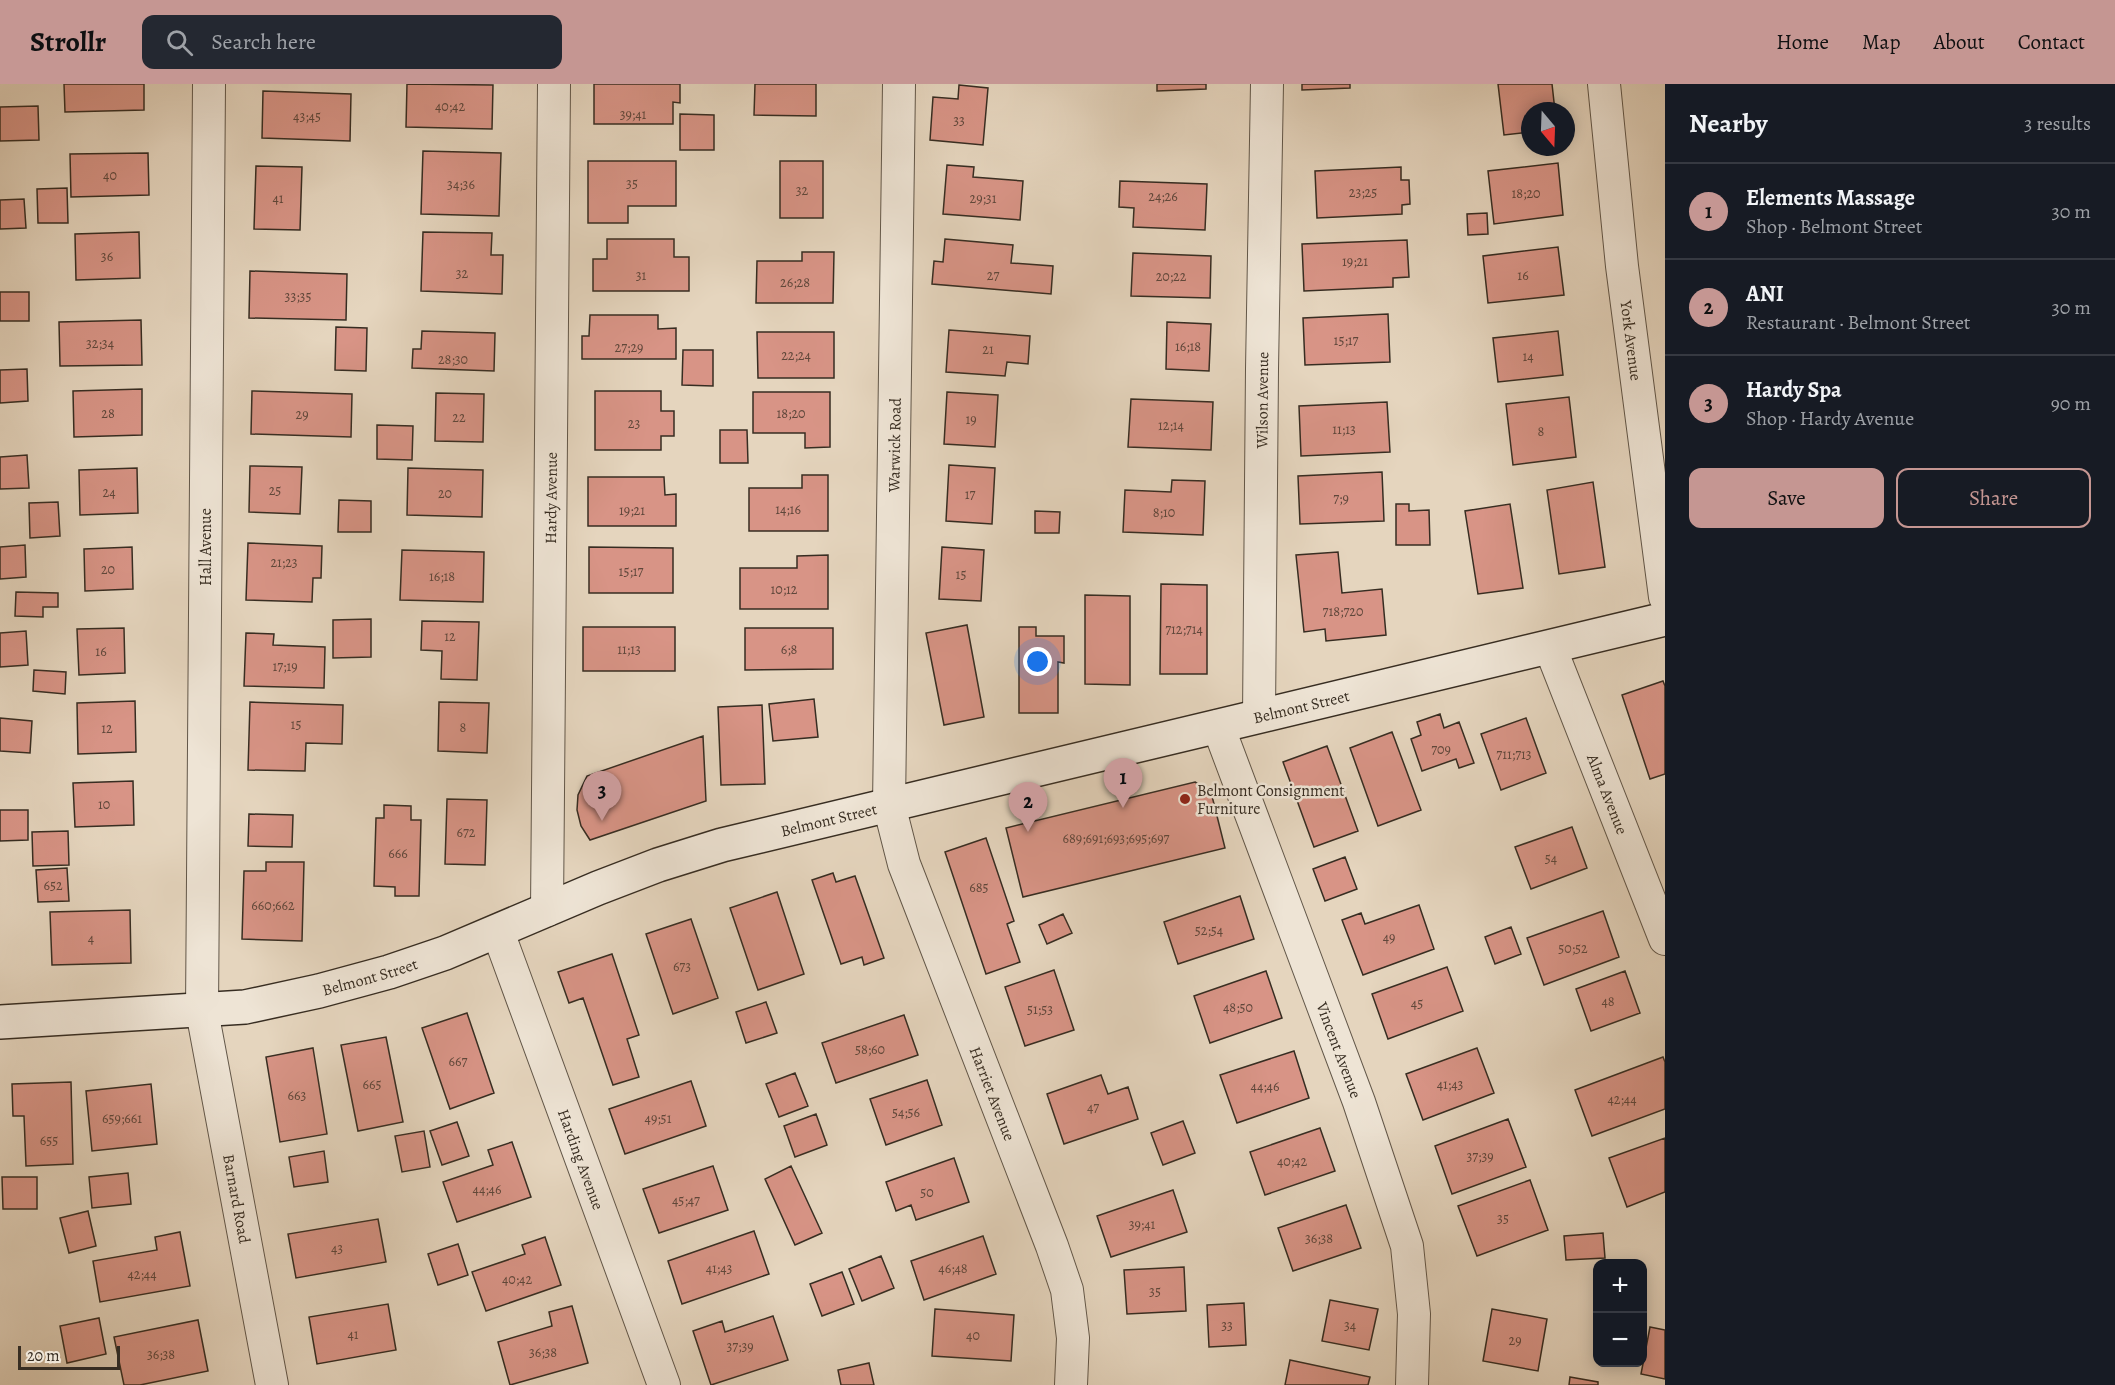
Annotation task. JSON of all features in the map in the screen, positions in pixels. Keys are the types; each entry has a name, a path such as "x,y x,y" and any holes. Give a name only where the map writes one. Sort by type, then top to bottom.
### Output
{"main road":[{"name":"Belmont Street","path":"0,1022 245,1007 329,988 400,968 498,932 658,866 722,845 1665,619"}],"street":[{"name":"Hall Avenue","path":"202,1011 209,84"},
{"name":"Hardy Avenue","path":"547,910 554,84"},
{"name":"Warwick Road","path":"889,805 899,84"},
{"name":"Wilson Avenue","path":"1259,716 1262,369 1268,84"},
{"name":"York Avenue","path":"1604,84 1622,266 1665,597"},
{"name":"Alma Avenue","path":"1550,647 1665,939"},
{"name":"Vincent Avenue","path":"1218,726 1359,1102 1407,1246 1414,1314 1412,1385"},
{"name":"Harriet Avenue","path":"889,805 904,864 1067,1290 1073,1338 1071,1385"},
{"name":"Harding Avenue","path":"498,932 664,1385"},
{"name":"Barnard Road","path":"202,1011 272,1385"}],"building":[{"path":"64,84 144,84 144,110 65,112"},
{"path":"407,84 493,85 492,129 406,127"},
{"path":"594,84 680,84 680,103 673,102 673,124 594,124"},
{"path":"755,84 816,84 816,116 754,115"},
{"path":"1157,84 1206,84 1206,89 1157,91"},
{"path":"1302,84 1350,84 1350,88 1302,90"},
{"path":"1498,84 1552,84 1554,102 1521,102 1521,133 1504,135"},
{"path":"959,85 988,88 983,145 930,140 933,97 958,99"},
{"path":"263,91 351,94 350,141 262,138"},
{"path":"38,106 39,140 0,141 0,107"},
{"path":"680,114 714,115 714,150 680,150"},
{"path":"423,151 501,153 499,216 421,214"},
{"path":"148,153 149,195 71,197 70,154"},
{"path":"588,161 676,161 676,206 628,206 628,223 588,223"},
{"path":"780,161 823,161 823,218 780,218"},
{"path":"1558,163 1563,215 1494,224 1488,171"},
{"path":"947,165 974,167 973,177 1023,181 1020,220 943,214"},
{"path":"256,166 302,167 300,230 254,229"},
{"path":"1401,167 1401,180 1409,180 1410,204 1402,205 1402,214 1317,218 1315,171"},
{"path":"1120,181 1207,184 1205,230 1133,227 1134,208 1119,207"},
{"path":"67,188 68,223 38,223 37,189"},
{"path":"24,199 26,228 0,229 0,200"},
{"path":"1487,213 1488,234 1468,235 1467,214"},
{"path":"139,232 140,278 76,280 75,234"},
{"path":"423,232 492,233 491,255 503,255 502,294 421,291"},
{"path":"607,239 674,239 674,257 689,257 689,291 593,291 593,259 607,259"},
{"path":"945,239 1013,245 1011,263 1053,266 1051,294 932,284 934,261 943,262"},
{"path":"1407,240 1409,277 1393,278 1393,287 1304,291 1302,244"},
{"path":"1558,247 1564,295 1488,303 1483,256"},
{"path":"802,252 834,252 833,303 756,303 757,261 802,261"},
{"path":"1133,253 1211,256 1210,298 1131,296"},
{"path":"250,271 347,274 346,320 249,318"},
{"path":"0,292 29,292 29,321 0,321"},
{"path":"1388,314 1390,362 1305,365 1303,318"},
{"path":"590,315 658,315 658,329 676,328 676,359 582,359 582,336 589,336"},
{"path":"141,320 142,365 60,366 59,322"},
{"path":"1167,322 1211,324 1209,371 1166,369"},
{"path":"336,327 367,328 366,371 335,370"},
{"path":"949,330 1030,336 1028,364 1007,362 1005,376 946,372"},
{"path":"422,331 495,333 494,371 412,368 413,349 421,349"},
{"path":"1558,331 1563,375 1498,382 1493,338"},
{"path":"757,332 834,332 834,378 758,378"},
{"path":"683,350 713,350 713,386 682,385"},
{"path":"27,369 28,401 0,403 0,370"},
{"path":"142,389 142,435 74,437 73,391"},
{"path":"252,391 352,394 351,437 251,434"},
{"path":"595,391 661,391 661,411 674,411 674,436 661,436 661,450 595,450"},
{"path":"753,392 830,392 830,447 805,448 805,433 753,433"},
{"path":"947,392 998,395 995,447 944,444"},
{"path":"436,393 484,394 483,442 435,441"},
{"path":"1569,397 1576,457 1513,465 1506,404"},
{"path":"1131,399 1213,402 1211,450 1128,447"},
{"path":"1387,402 1390,452 1301,456 1299,406"},
{"path":"377,425 413,426 412,460 377,459"},
{"path":"720,430 747,430 748,463 720,463"},
{"path":"27,455 29,488 0,489 0,457"},
{"path":"949,465 995,468 992,524 946,521"},
{"path":"250,466 302,467 300,514 249,512"},
{"path":"137,468 138,513 80,515 79,470"},
{"path":"408,468 483,470 482,517 407,515"},
{"path":"1382,472 1384,521 1300,524 1298,476"},
{"path":"802,475 828,475 828,531 749,531 749,488 802,488"},
{"path":"588,477 664,477 665,495 676,494 676,526 588,526"},
{"path":"1172,480 1205,481 1203,535 1123,532 1125,490 1171,492"},
{"path":"1593,482 1605,567 1559,574 1547,490"},
{"path":"339,500 371,501 371,532 338,532"},
{"path":"58,502 60,536 30,538 29,503"},
{"path":"1396,504 1409,504 1409,511 1429,510 1430,545 1396,545"},
{"path":"1510,504 1523,588 1478,594 1465,511"},
{"path":"1035,511 1060,512 1059,533 1035,533"},
{"path":"248,543 322,546 321,578 313,578 312,602 246,600"},
{"path":"25,545 26,577 0,579 0,547"},
{"path":"132,547 133,589 85,591 84,549"},
{"path":"589,547 673,548 673,593 589,593"},
{"path":"942,547 984,550 981,601 939,599"},
{"path":"402,550 484,552 483,602 400,600"},
{"path":"1338,552 1342,593 1382,589 1386,635 1326,641 1325,629 1304,632 1296,555"},
{"path":"828,555 828,609 740,609 740,568 797,568 797,556"},
{"path":"1161,584 1207,585 1207,674 1160,674"},
{"path":"16,592 58,593 58,607 43,607 43,617 15,616"},
{"path":"1085,595 1130,596 1130,685 1085,684"},
{"path":"371,619 371,657 333,658 333,620"},
{"path":"422,621 479,622 477,680 441,679 442,651 421,650"},
{"path":"967,625 984,717 944,725 926,633"},
{"path":"583,627 675,627 675,671 583,671"},
{"path":"1019,627 1036,627 1036,636 1064,636 1064,663 1058,662 1058,713 1019,713"},
{"path":"124,628 125,673 79,675 77,629"},
{"path":"745,628 833,628 833,669 745,670"},
{"path":"26,631 28,665 0,667 0,633"},
{"path":"246,633 274,634 273,645 325,647 324,688 244,686"},
{"path":"34,670 66,672 65,694 33,691"},
{"path":"1663,681 1665,686 1665,774 1650,779 1622,695"},
{"path":"814,699 818,737 773,741 769,704"},
{"path":"135,701 136,752 78,754 77,703"},
{"path":"250,702 343,705 342,744 306,743 305,771 248,770"},
{"path":"439,702 489,703 487,753 438,751"},
{"path":"762,705 765,784 721,785 718,707"},
{"path":"1440,714 1444,728 1459,722 1474,763 1459,768 1456,759 1422,771 1411,739 1421,735 1417,722"},
{"path":"0,718 32,721 30,753 0,751"},
{"path":"1526,718 1546,773 1501,790 1481,734"},
{"path":"1392,732 1421,810 1378,826 1350,748"},
{"path":"703,736 706,801 590,840 581,826 577,810 578,795 587,776"},
{"path":"1327,746 1358,831 1314,847 1283,762"},
{"path":"133,781 134,825 75,827 73,783"},
{"path":"1195,782 1211,792 1225,848 1023,897 1006,828"},
{"path":"447,799 487,800 485,865 445,864"},
{"path":"384,805 411,806 411,820 421,820 419,896 395,896 395,887 374,886 376,818 384,818"},
{"path":"0,810 28,810 28,840 0,841"},
{"path":"249,814 293,815 292,847 248,846"},
{"path":"1572,827 1587,868 1531,889 1515,847"},
{"path":"68,831 69,865 33,866 32,832"},
{"path":"986,838 1014,921 1007,924 1020,962 986,974 945,852"},
{"path":"1345,857 1357,889 1325,901 1313,869"},
{"path":"266,862 304,862 302,941 242,939 244,871 266,871"},
{"path":"67,868 69,901 38,902 36,870"},
{"path":"833,873 836,882 855,876 884,958 864,965 862,957 841,964 812,880"},
{"path":"777,892 804,974 758,990 730,908"},
{"path":"1240,896 1254,939 1178,964 1164,922"},
{"path":"1419,905 1434,949 1363,975 1342,920 1361,913 1365,924"},
{"path":"130,910 131,963 52,965 50,912"},
{"path":"1603,911 1619,957 1544,985 1527,938"},
{"path":"1063,914 1072,933 1047,944 1039,925"},
{"path":"691,919 718,998 673,1014 646,934"},
{"path":"1511,927 1521,954 1495,964 1485,937"},
{"path":"612,954 639,1035 627,1039 639,1077 613,1085 583,998 569,1003 558,972"},
{"path":"1447,967 1463,1011 1388,1039 1372,994"},
{"path":"1054,970 1074,1030 1025,1046 1005,987"},
{"path":"1266,971 1282,1018 1210,1043 1194,996"},
{"path":"1625,971 1640,1013 1591,1031 1576,989"},
{"path":"766,1002 777,1033 746,1043 736,1012"},
{"path":"467,1013 494,1093 450,1109 422,1028"},
{"path":"904,1015 918,1055 836,1083 822,1043"},
{"path":"386,1037 403,1122 358,1131 341,1045"},
{"path":"313,1048 327,1134 280,1142 266,1057"},
{"path":"1477,1048 1494,1093 1423,1120 1406,1074"},
{"path":"1294,1051 1309,1098 1237,1123 1220,1075"},
{"path":"1663,1057 1665,1062 1665,1109 1592,1136 1575,1090"},
{"path":"795,1073 808,1106 779,1117 766,1084"},
{"path":"1101,1075 1108,1094 1128,1087 1138,1119 1064,1144 1047,1094"},
{"path":"927,1080 942,1125 886,1145 870,1099"},
{"path":"691,1081 706,1126 625,1154 609,1109"},
{"path":"71,1082 73,1164 26,1166 24,1116 13,1116 12,1084"},
{"path":"151,1084 157,1144 92,1151 86,1091"},
{"path":"816,1114 827,1145 795,1157 784,1126"},
{"path":"1508,1119 1526,1167 1452,1194 1435,1146"},
{"path":"1183,1121 1195,1153 1163,1165 1151,1133"},
{"path":"457,1122 469,1156 442,1165 430,1131"},
{"path":"1320,1128 1335,1171 1265,1195 1250,1152"},
{"path":"424,1131 430,1167 402,1172 395,1136"},
{"path":"1665,1138 1665,1192 1627,1207 1609,1158"},
{"path":"512,1142 531,1197 457,1222 443,1182 493,1165 488,1150"},
{"path":"324,1151 328,1182 294,1187 289,1157"},
{"path":"954,1158 969,1202 916,1220 911,1205 896,1211 886,1182"},
{"path":"713,1166 728,1210 659,1233 643,1189"},
{"path":"791,1166 822,1233 795,1245 765,1179"},
{"path":"128,1173 131,1204 92,1208 89,1177"},
{"path":"2,1177 37,1177 37,1209 3,1209"},
{"path":"1530,1180 1548,1230 1477,1256 1458,1206"},
{"path":"1173,1190 1187,1232 1111,1257 1097,1216"},
{"path":"1346,1205 1361,1248 1293,1271 1278,1228"},
{"path":"88,1211 96,1246 69,1253 60,1218"},
{"path":"378,1219 386,1262 296,1278 288,1234"},
{"path":"754,1231 769,1274 682,1304 668,1261"},
{"path":"180,1232 190,1286 100,1302 93,1261 157,1250 155,1237"},
{"path":"1603,1233 1605,1258 1566,1260 1564,1236"},
{"path":"983,1236 996,1274 924,1300 911,1261"},
{"path":"545,1237 561,1285 486,1311 472,1272 525,1254 522,1245"},
{"path":"458,1244 468,1275 438,1285 428,1254"},
{"path":"881,1256 894,1288 862,1301 849,1269"},
{"path":"1184,1267 1186,1311 1127,1314 1124,1270"},
{"path":"842,1272 854,1304 822,1316 810,1284"},
{"path":"1330,1300 1378,1309 1369,1350 1322,1341"},
{"path":"1244,1303 1246,1345 1209,1347 1207,1305"},
{"path":"388,1304 396,1350 317,1364 309,1317"},
{"path":"572,1306 588,1363 510,1385 498,1342 552,1326 549,1312"},
{"path":"935,1309 1014,1315 1011,1361 932,1356"},
{"path":"1492,1309 1547,1319 1538,1371 1483,1361"},
{"path":"773,1316 788,1360 711,1385 693,1331 722,1321 725,1332"},
{"path":"99,1318 106,1354 67,1363 60,1326"},
{"path":"198,1320 208,1371 140,1385 124,1385 114,1337"},
{"path":"1650,1327 1665,1330 1665,1379 1641,1374 1642,1367 1647,1367 1647,1343"},
{"path":"1290,1360 1370,1377 1368,1385 1285,1385"},
{"path":"869,1363 874,1385 841,1385 838,1370"},
{"path":"1570,1377 1598,1382 1598,1385 1569,1385"}],"place":[{"name":"Belmont Consignment Furniture","path":"1185,799"},
{"name":"Elements Massage","path":"1123,808"},
{"name":"Hardy Spa","path":"602,821"},
{"name":"ANI","path":"1028,832"}]}
